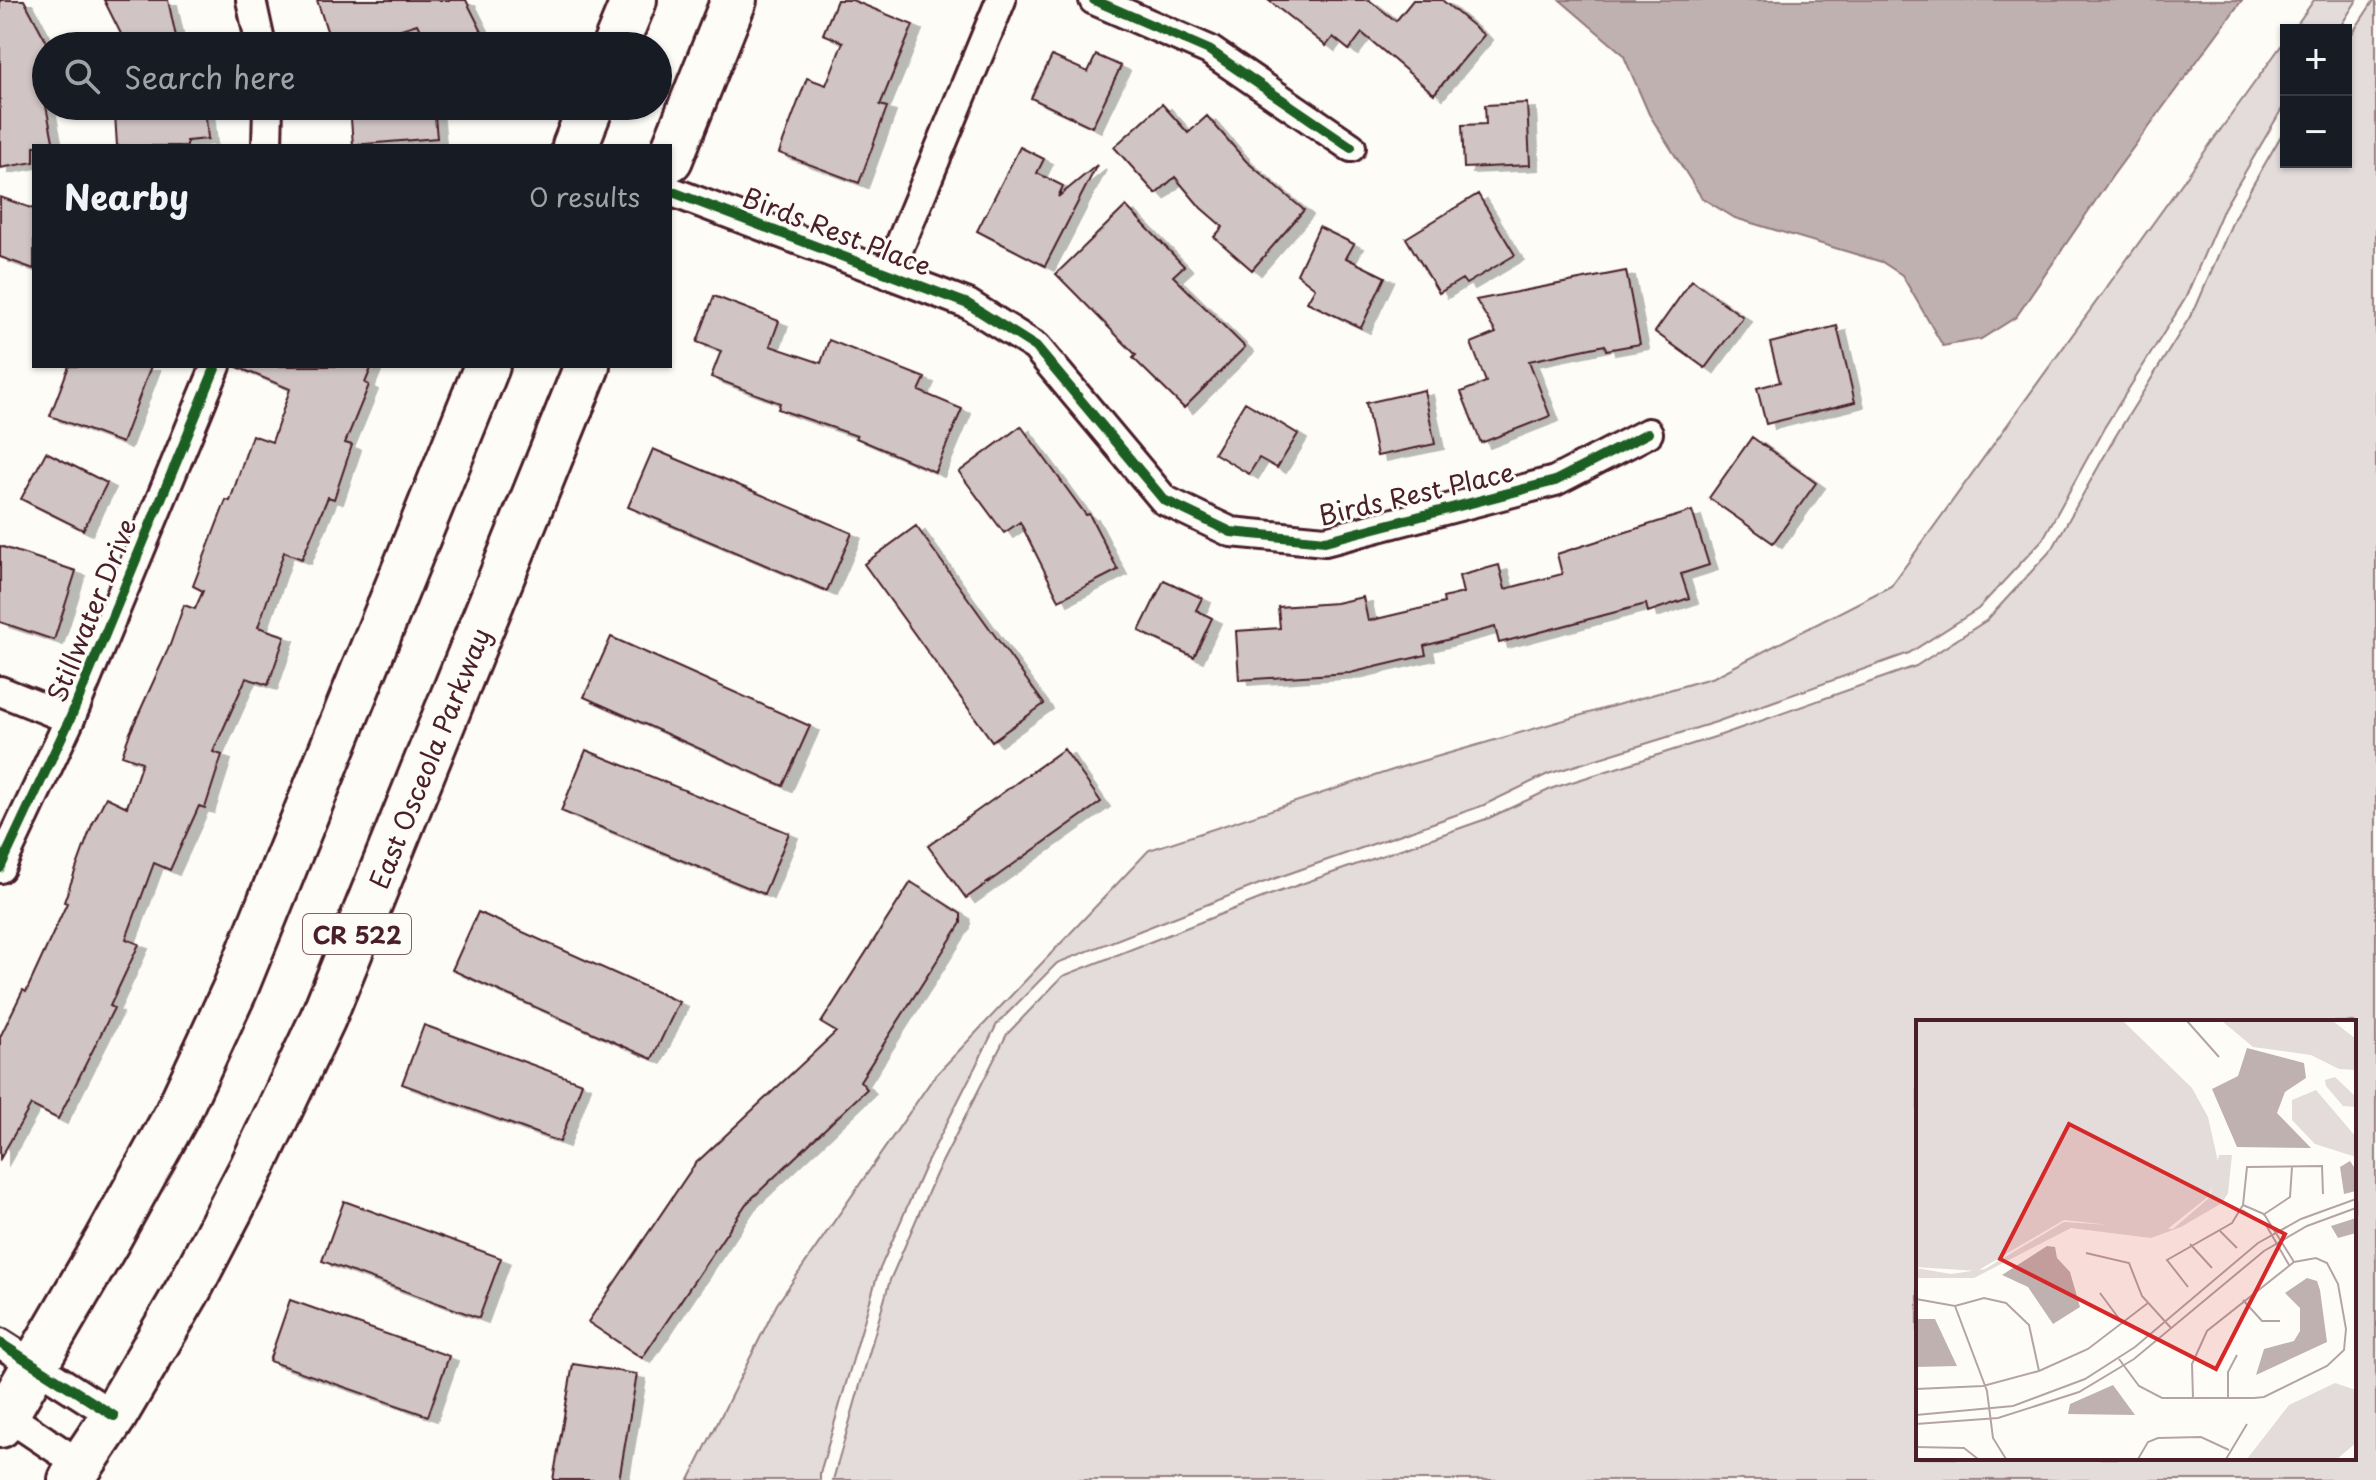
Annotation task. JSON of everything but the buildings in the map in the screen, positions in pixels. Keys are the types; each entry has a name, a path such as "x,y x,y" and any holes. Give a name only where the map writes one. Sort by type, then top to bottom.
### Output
{"main road":[{"path":"621,32 634,0"},
{"path":"672,154 734,0"},
{"path":"576,144 585,120"},
{"name":"CR 522","path":"2,1417 36,1366 177,1114 235,989 486,368"},
{"name":"East Osceola Parkway","path":"76,1472 114,1416 191,1285 252,1168 323,1018 586,368"}],"street":[{"path":"251,0 258,32"},
{"path":"888,274 1001,0"},
{"path":"1094,0 1209,50 1351,147"},
{"path":"267,144 268,120"},
{"name":"Birds Rest Place","path":"672,192 968,304 1036,347 1164,500 1231,532 1325,541 1555,481 1648,433"},
{"name":"Stillwater Drive","path":"0,868 70,719 215,368"},
{"path":"0,691 70,719"},
{"path":"0,1343 114,1416"},
{"path":"2,1417 76,1472"}],"shaded area":[{"path":"1560,0 2242,0 2113,175 2016,317 1981,339 1943,346 1902,275 1882,262 1735,218 1702,198 1649,114 1623,54"},
{"path":"2314,0 2357,0 2342,24 2297,24"},
{"path":"2376,0 2376,1480 833,1480 890,1280 936,1174 1007,1034 1063,976 1267,896 1489,818 1553,788 1721,735 1916,666 1987,620 2053,548 2115,437 2196,307 2235,216 2280,137 2280,168 2352,168 2352,34"},
{"path":"2280,47 2280,112 2224,208 2185,299 2104,428 2043,539 1978,609 1909,653 1716,722 1548,774 1484,805 1262,883 1057,963 997,1024 925,1166 878,1273 820,1480 689,1480 777,1304 934,1077 1149,850 1408,765 1714,677 1891,586"}],"cycle path":[{"path":"1094,0 1209,50 1351,147"},
{"path":"672,192 968,304 1036,347 1164,500 1231,532 1325,541 1555,481 1648,433"},
{"path":"0,868 70,719 215,368"},
{"path":"0,1343 114,1416"}]}
